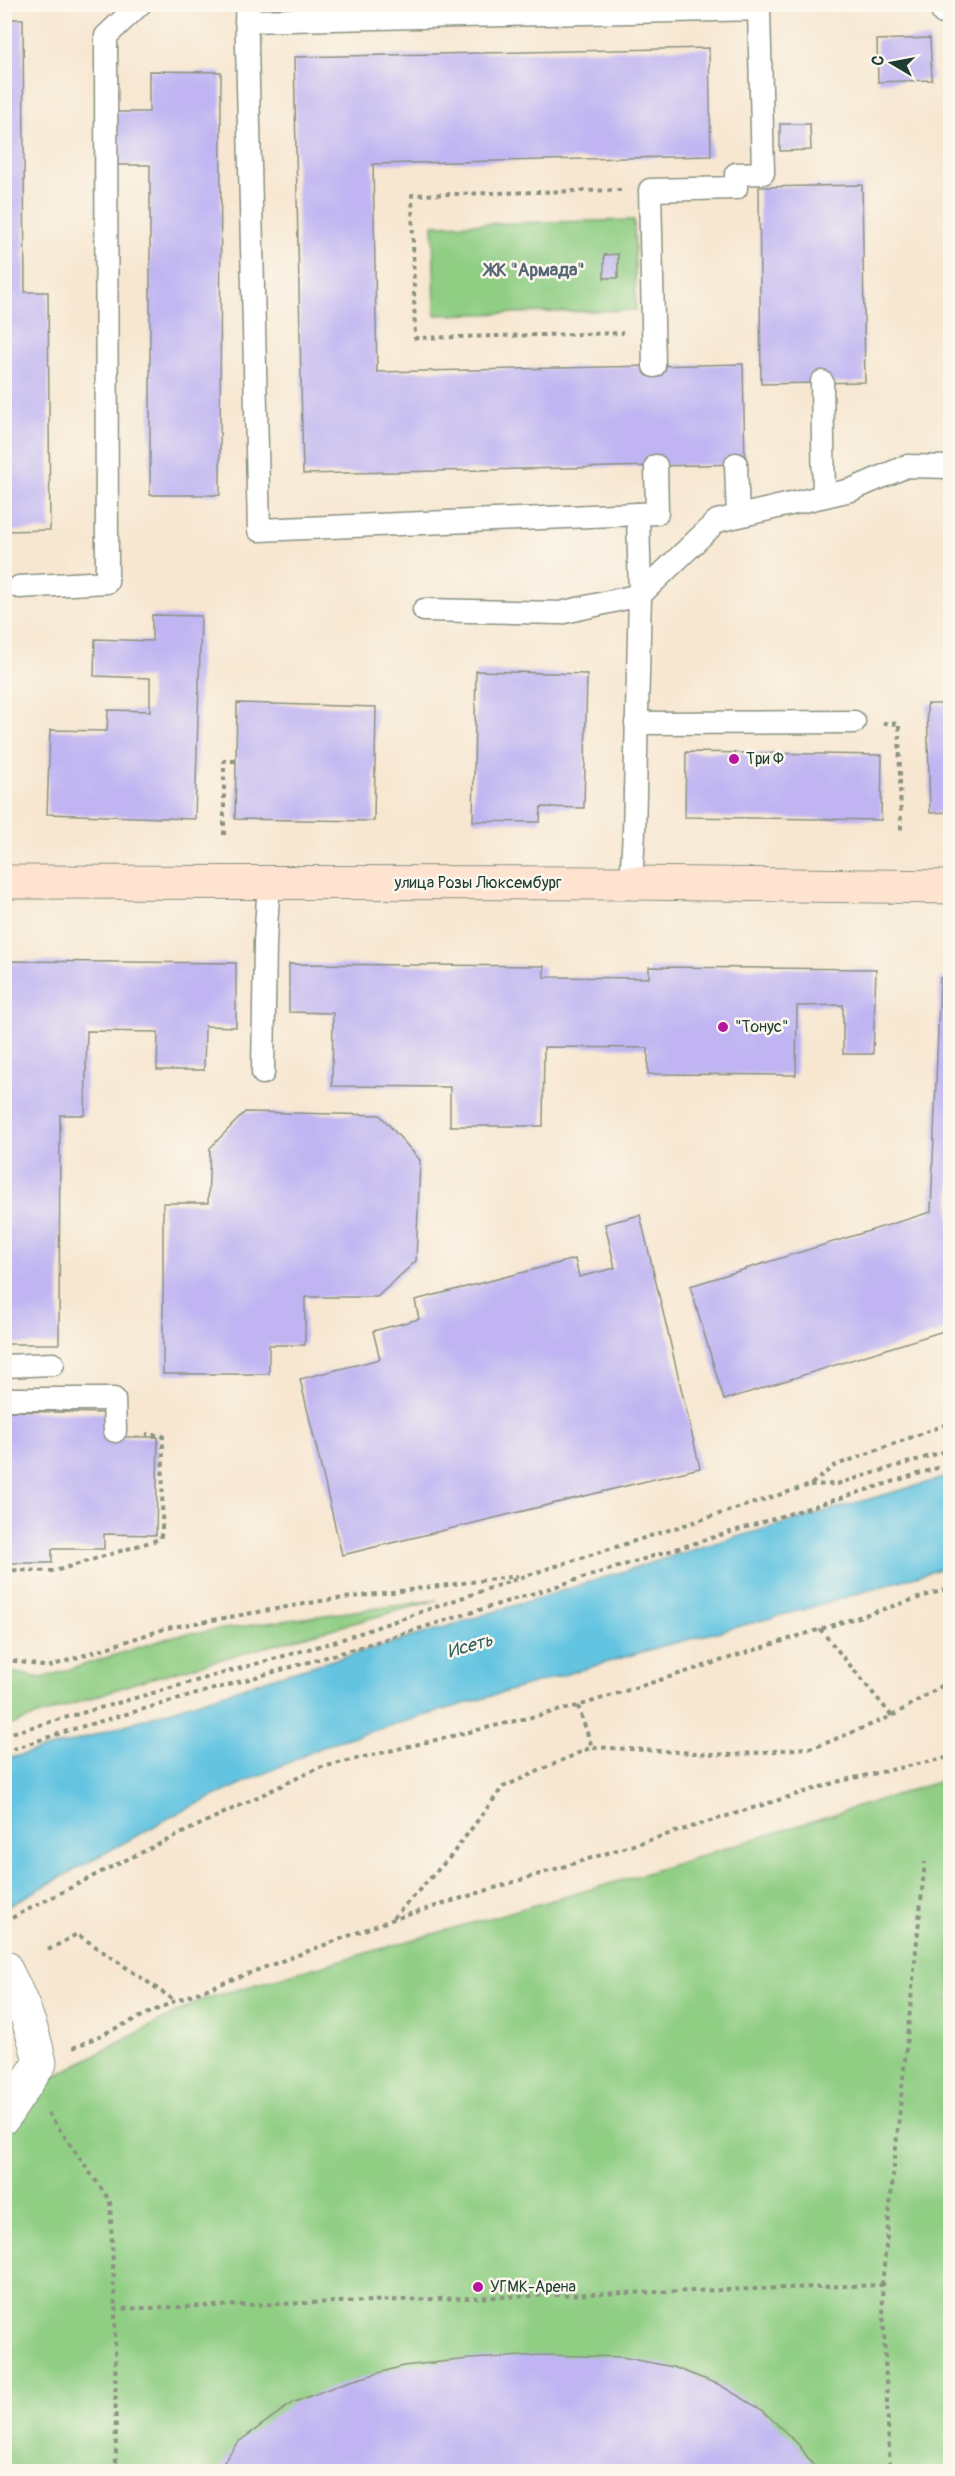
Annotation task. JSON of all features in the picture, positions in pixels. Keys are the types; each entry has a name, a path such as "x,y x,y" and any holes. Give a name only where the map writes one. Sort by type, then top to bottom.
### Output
{"main road":[{"name":"улица Розы Люксембург","path":"4,882 630,883 951,887"}],"street":[{"path":"4,1966 23,2003 40,2063 4,2116"}],"lane":[{"path":"20,587 107,582 106,36 140,4"},
{"path":"943,4 943,13 951,13"},
{"path":"654,366 650,190 736,188 736,174 763,173 759,9 246,13 259,530 657,513 656,466"},
{"path":"822,382 824,496"},
{"path":"736,464 738,516"},
{"path":"423,610 560,613 640,595 717,521 851,490 907,466 951,467"},
{"path":"630,883 634,832 640,595 638,514"},
{"path":"636,723 854,722"},
{"path":"263,1073 265,942 269,882"},
{"path":"4,1366 53,1364"},
{"path":"4,1399 114,1399 115,1431"}],"path":[{"path":"650,190 412,195 415,338 653,332"},
{"path":"854,722 899,724 902,830"},
{"path":"224,835 224,761 236,760"},
{"path":"810,1485 834,1466 951,1423"},
{"path":"4,1570 55,1571 160,1539 163,1436 115,1431"},
{"path":"4,1735 337,1641 528,1575 810,1485 837,1484 951,1450"},
{"path":"4,1752 70,1730 355,1648 951,1464"},
{"path":"4,1659 48,1667 166,1628 321,1601 528,1575"},
{"path":"4,1922 105,1870 318,1768 578,1706 951,1588"},
{"path":"820,1628 892,1716"},
{"path":"391,1920 450,1857 503,1787 591,1747 733,1755 816,1747 892,1716 951,1681"},
{"path":"578,1706 591,1747"},
{"path":"40,2063 175,2001 391,1920 840,1781 951,1757"},
{"path":"890,2472 882,2285 925,1862"},
{"path":"48,1950 77,1934 175,2001"},
{"path":"45,2109 110,2201 116,2309 116,2472"},
{"path":"116,2309 882,2285"}],"green space":[{"path":"634,220 636,310 435,315 433,225"},
{"path":"437,1600 138,1682 5,1727 5,1671 42,1678 178,1635"},
{"name":"УГМК-Арена","path":"950,1778 950,2471 5,2472 5,2102 201,2000 630,1878"}],"water":[{"name":"Исеть","path":"950,1476 950,1566 802,1610 659,1647 331,1743 178,1813 5,1908 5,1759 72,1742 281,1675 436,1630 705,1546"}],"building":[{"path":"4,19 23,19 25,292 48,292 50,530 4,531"},
{"path":"930,38 932,80 878,82 877,40"},
{"path":"709,48 711,156 373,164 377,372 743,364 745,464 303,474 294,57"},
{"path":"149,71 221,72 220,495 150,495 150,165 115,165 116,112 149,112"},
{"path":"780,124 810,124 811,150 780,151"},
{"path":"862,185 865,382 761,384 759,187"},
{"path":"618,254 618,278 604,278 604,255"},
{"path":"152,615 201,616 195,819 47,814 50,730 107,731 108,710 150,711 150,678 94,676 95,639 152,641"},
{"path":"476,671 587,674 584,808 541,807 540,822 473,821"},
{"path":"237,703 376,707 374,821 235,819"},
{"path":"927,704 950,704 950,812 930,813"},
{"path":"686,752 882,755 881,820 685,817"},
{"path":"4,961 236,963 236,1027 205,1026 204,1070 157,1070 158,1032 87,1031 85,1115 60,1115 59,1344 4,1344"},
{"path":"289,964 544,966 544,977 649,978 649,967 876,969 873,1054 843,1054 843,1005 797,1006 796,1075 648,1074 648,1048 544,1047 543,1126 450,1126 450,1087 332,1086 333,1013 289,1012"},
{"path":"940,978 950,979 950,1329 724,1400 690,1286 931,1212"},
{"path":"245,1112 380,1115 420,1160 416,1261 377,1297 305,1297 305,1345 269,1345 269,1374 163,1374 163,1203 208,1203 210,1148"},
{"path":"640,1215 700,1468 342,1555 300,1379 380,1359 373,1331 419,1319 415,1300 575,1259 579,1277 615,1268 605,1224"},
{"path":"5,1411 106,1413 105,1437 158,1437 156,1535 104,1534 104,1549 52,1549 52,1563 5,1563"},
{"path":"543,2355 622,2357 673,2367 720,2385 762,2410 799,2445 818,2472 217,2472 237,2443 292,2403 344,2383 403,2366 469,2359"}],"place":[{"name":"Три Ф","path":"734,759"},
{"name":"\"Тонус\"","path":"723,1027"},
{"name":"УГМК-Арена","path":"478,2287"}],"district":[{"name":"ЖК \"Армада\"","path":"535,270"}]}
